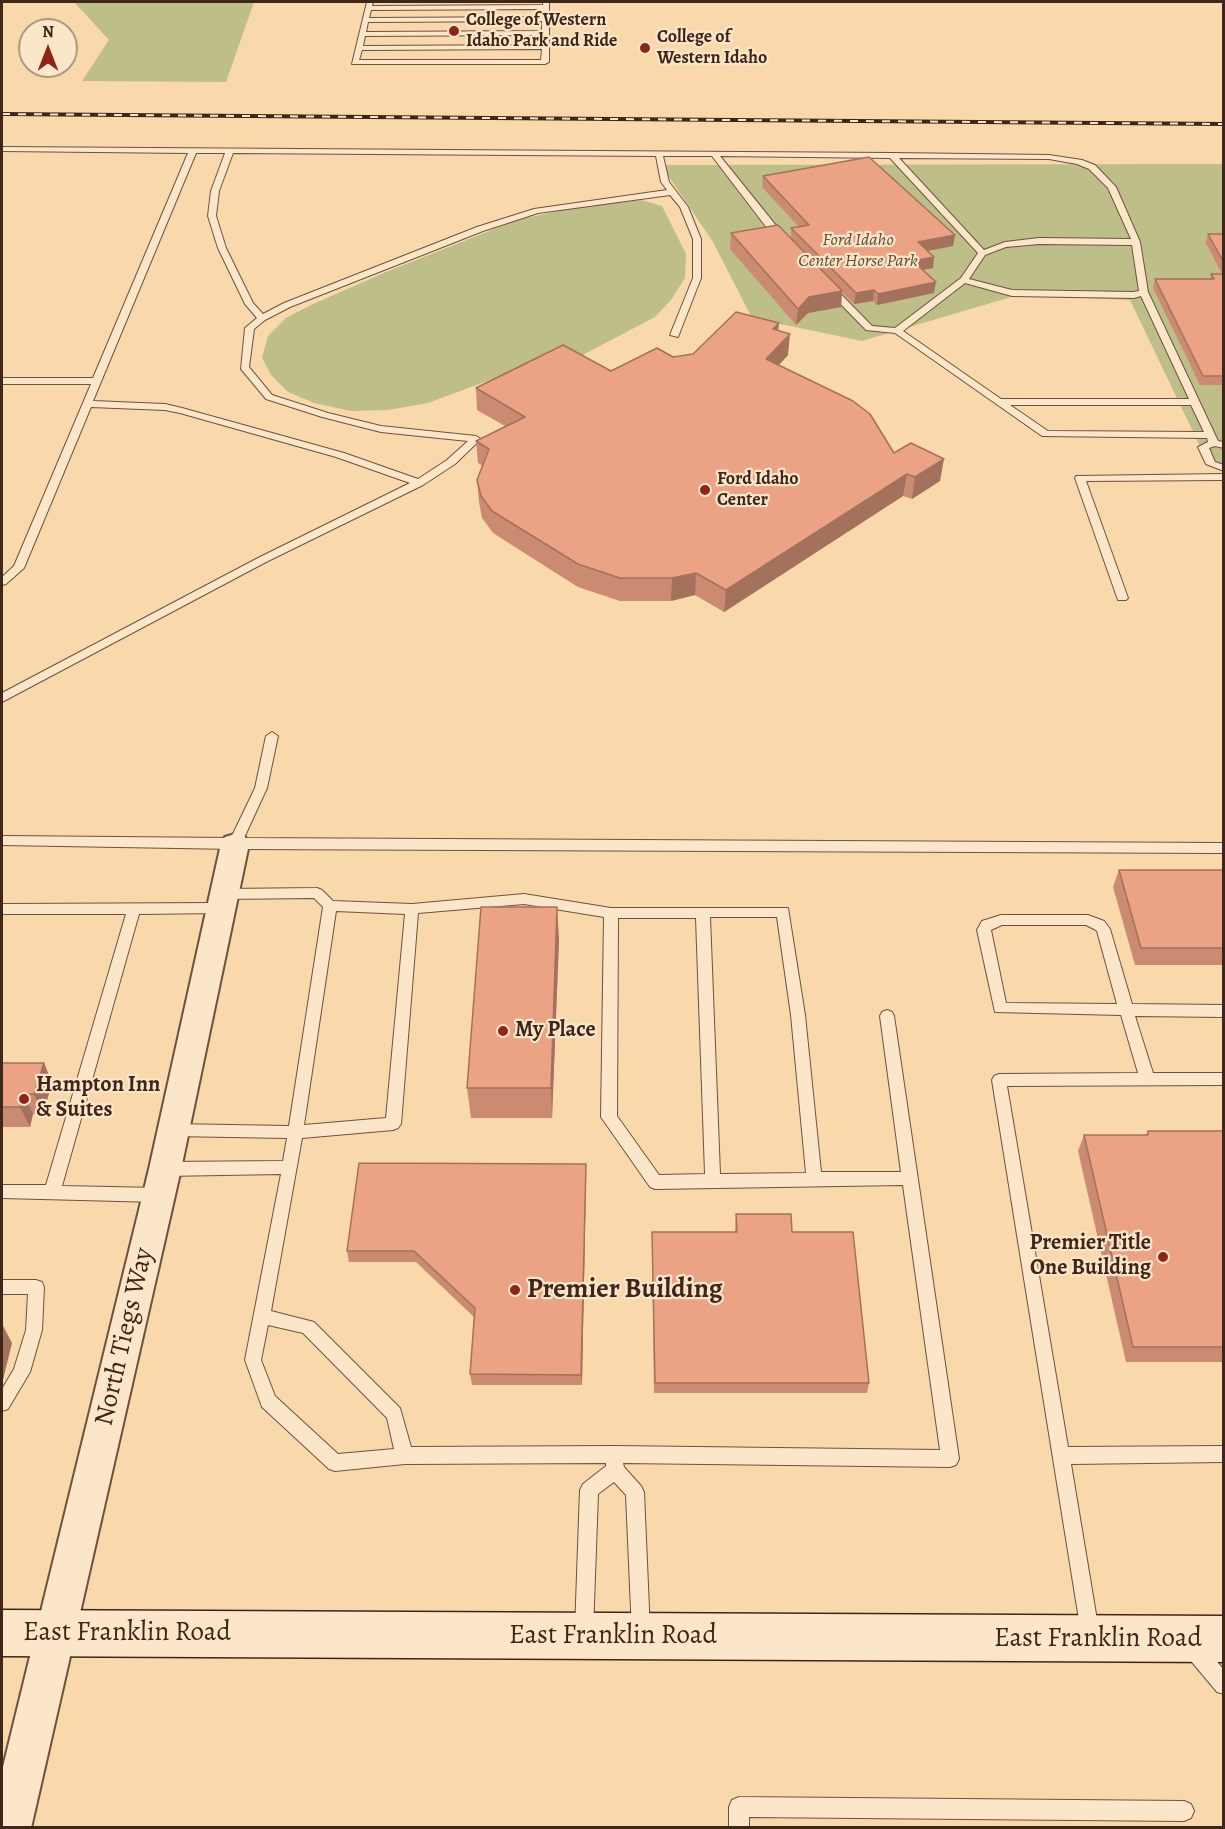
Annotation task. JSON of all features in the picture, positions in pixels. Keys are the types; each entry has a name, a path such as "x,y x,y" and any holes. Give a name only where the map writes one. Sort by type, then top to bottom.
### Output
{"main road":[{"name":"East Franklin Road","path":"2,1633 1205,1639"}],"street":[{"name":"North Tiegs Way","path":"9,1827 173,1130 235,844"}],"lane":[{"path":"546,4 545,62 355,62 369,5 546,4"},
{"path":"366,20 546,19"},
{"path":"362,34 546,33"},
{"path":"358,48 546,47"},
{"path":"2,149 892,155 1049,157 1080,162 1092,167 1112,187 1136,242 1144,291 1194,402 1216,441"},
{"path":"2,582 19,568 192,152"},
{"path":"229,152 215,191 212,216 222,248 249,304 262,318"},
{"path":"659,154 665,182 684,207 697,239 697,279 675,335"},
{"path":"714,154 786,243"},
{"path":"892,155 982,252"},
{"path":"2,698 262,560 419,483 451,462 476,439 381,429 325,415 269,397 244,367 250,328 262,318 286,305 480,229 537,212 577,204 673,192"},
{"path":"897,331 964,280 982,252 1005,245 1039,241 1136,242"},
{"path":"819,277 869,328 897,331 1046,434 1216,441"},
{"path":"964,280 1012,293 1134,295 1144,291"},
{"path":"2,381 98,381"},
{"path":"999,402 1194,402"},
{"path":"89,404 165,406 340,455 419,483"},
{"path":"1216,441 1203,447 1211,464 1224,468"},
{"path":"1122,598 1080,478 1224,477"},
{"path":"235,844 261,788 272,736"},
{"path":"2,841 1224,848"},
{"path":"2,909 134,909 317,893 330,906 412,909 524,899 582,907 611,914 783,912 798,1015 814,1179"},
{"path":"330,906 296,1132 253,1360 268,1401 335,1463 405,1456 615,1462 950,1459 887,1016"},
{"path":"51,1192 134,909"},
{"path":"173,1130 296,1132 393,1124 412,909"},
{"path":"703,912 713,1180"},
{"path":"611,914 609,1117 655,1182 910,1178"},
{"path":"1147,1079 1126,1010 1103,929 1099,925 1089,920 1001,920 992,922 984,930 1000,1008 1126,1010 1224,1011"},
{"path":"1091,1639 999,1080 1224,1079"},
{"path":"2,1192 51,1192 290,1167"},
{"path":"2,1287 36,1287 34,1330 22,1372 2,1403"},
{"path":"261,1316 308,1328 394,1414 405,1456"},
{"path":"1061,1456 1224,1454"},
{"path":"584,1636 589,1490 615,1462"},
{"path":"615,1462 635,1492 641,1636"},
{"path":"1205,1639 1224,1685"},
{"path":"739,1827 739,1807 1184,1811"}],"green space":[{"path":"74,2 254,2 226,82 82,81 109,40"},
{"name":"Ford Idaho Center Horse Park","path":"1223,164 1223,472 1209,465 1130,300 1018,295 862,341 752,318 713,242 661,165"},
{"path":"642,200 662,206 686,254 685,278 671,300 655,317 575,359 490,380 428,403 388,410 351,411 314,403 288,392 271,375 262,358 268,336 286,318 386,272 517,220 572,208"}],"building":[{"path":"869,157 955,235 918,242 934,257 913,261 936,282 878,294 874,290 856,293 791,228 809,225 763,176"},
{"path":"778,225 842,291 809,297 798,309 731,233"},
{"path":"1208,234 1224,234 1224,263"},
{"path":"1211,274 1224,274 1224,376 1203,376 1155,279 1214,279"},
{"name":"Ford Idaho Center","path":"736,312 779,323 773,329 790,334 766,359 853,401 870,414 894,453 911,443 944,459 915,477 907,474 726,590 696,573 672,578 620,578 578,564 492,511 481,496 477,480 489,449 476,441 525,417 476,388 563,345 611,371 657,348 673,357 693,354"},
{"path":"1119,870 1224,870 1224,948 1141,948"},
{"path":"481,907 557,907 551,1088 467,1088"},
{"path":"2,1063 44,1063 34,1094 24,1094 20,1107 2,1107"},
{"name":"Premier Title One Building","path":"1148,1131 1224,1131 1224,1347 1133,1347 1084,1135 1148,1135"},
{"name":"Premier Building","path":"359,1163 586,1164 581,1375 470,1374 475,1308 414,1251 347,1251"},
{"path":"736,1214 791,1214 792,1232 853,1232 869,1383 655,1383 652,1232 737,1232"}],"railway":[{"path":"2,114 1224,124"}],"place":[{"name":"College of Western Idaho Park and Ride","path":"454,31"},
{"name":"College of Western Idaho","path":"645,48"},
{"name":"Ford Idaho Center","path":"705,490"},
{"name":"My Place","path":"503,1031"},
{"name":"Hampton Inn & Suites","path":"24,1099"},
{"name":"Premier Title One Building","path":"1163,1257"},
{"name":"Premier Building","path":"515,1290"}]}
